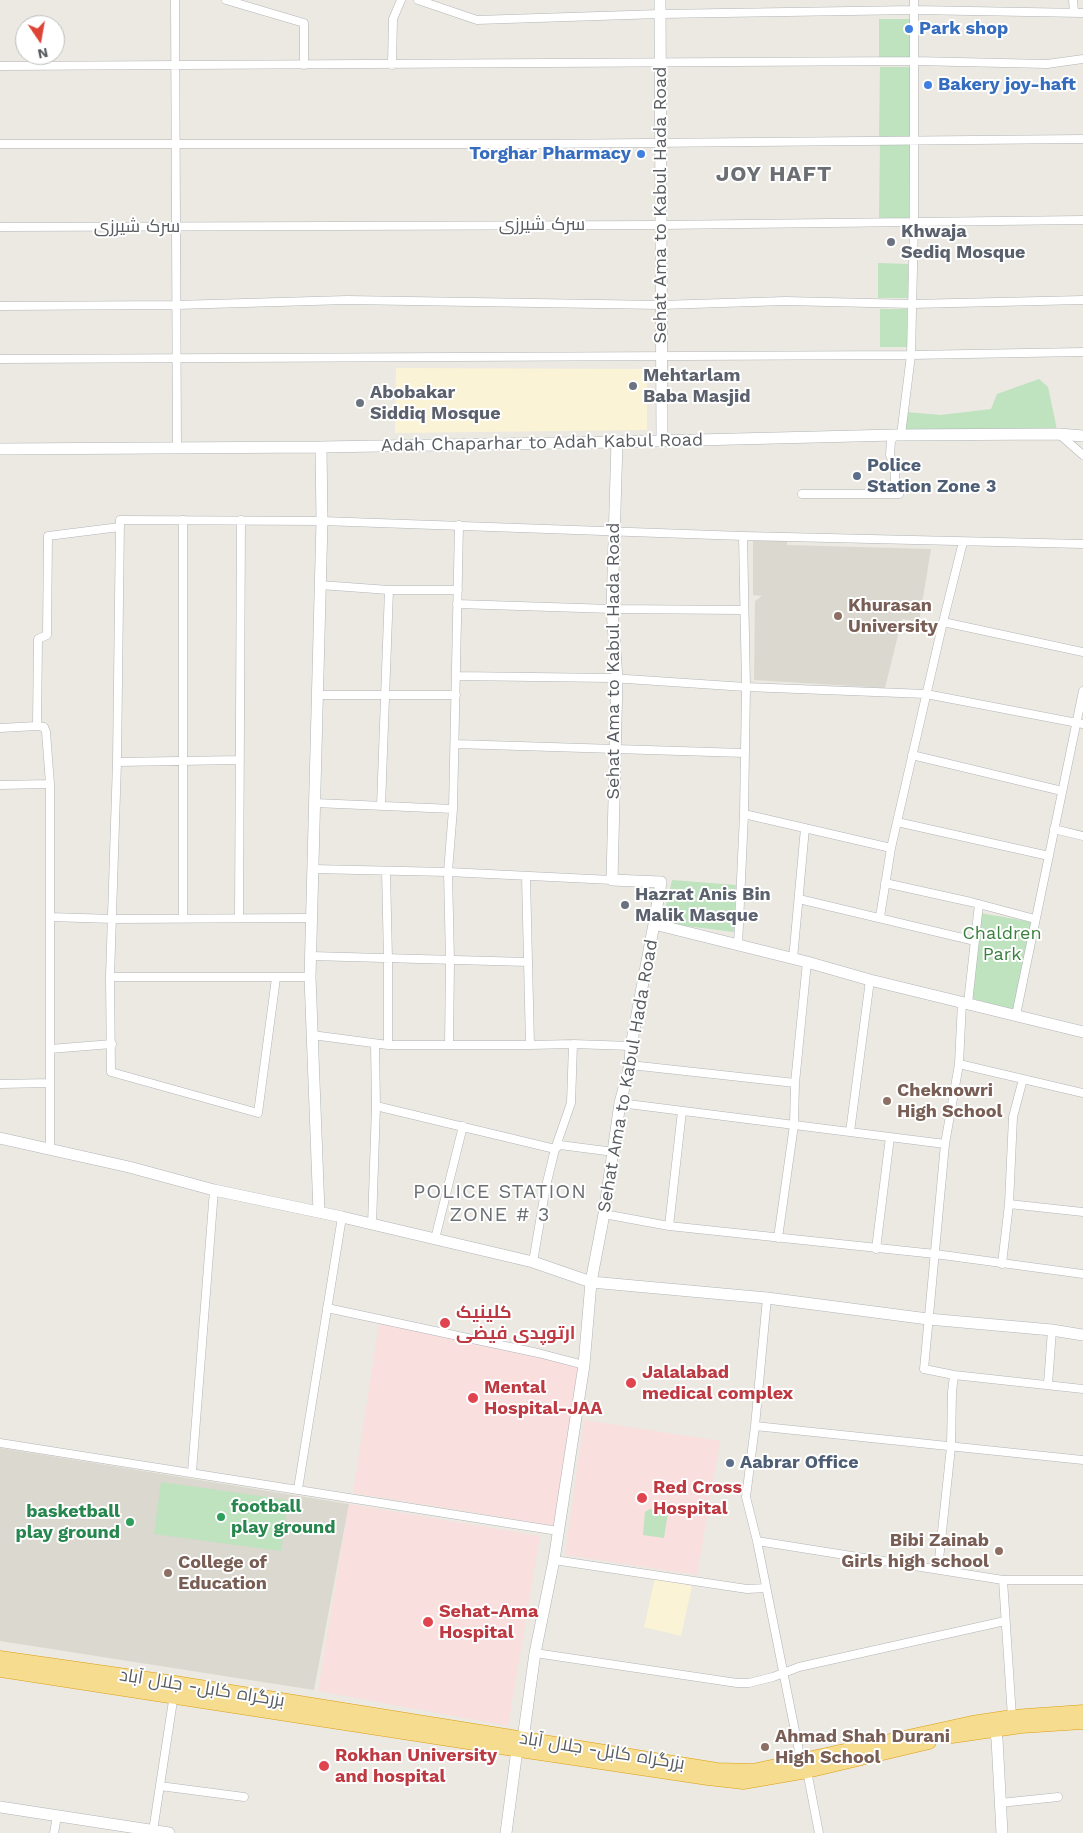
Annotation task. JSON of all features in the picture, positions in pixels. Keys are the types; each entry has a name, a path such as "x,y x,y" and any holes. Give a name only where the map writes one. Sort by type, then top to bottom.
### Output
{"highway":[{"name":"بزرگراه کابل- جلال آباد","path":"0,1658 174,1689 521,1744 717,1770 753,1771 804,1765 994,1729 1083,1722"},
{"name":"بزرگراه کابل- جلال آباد","path":"0,1670 174,1689"},
{"name":"بزرگراه کابل- جلال آباد","path":"804,1765 965,1724 1012,1717 1083,1712"}],"main road":[{"name":"Sehat Ama to Kabul Hada Road","path":"660,0 662,441"},
{"name":"Adah Chaparhar to Adah Kabul Road","path":"0,448 321,447 898,435 1059,434 1083,436"},
{"name":"Sehat Ama to Kabul Hada Road","path":"506,1833 516,1757 521,1744 535,1652 554,1560 584,1365 591,1282 604,1214 620,1103 630,1065 631,1046 661,882 612,880 617,679 612,609 616,442"},
{"path":"318,1212 310,977 322,521 321,447"},
{"path":"654,924 807,962 870,980 1083,1032"},
{"path":"0,1138 129,1167 214,1190 342,1217 532,1262 591,1282 767,1298 928,1319 1052,1330 1083,1335"},
{"path":"994,1729 997,1740 1002,1833"},
{"path":"0,1807 128,1830 153,1830 168,1833"}],"street":[{"path":"170,0 173,65"},
{"path":"174,448 172,144 175,0"},
{"path":"226,0 304,24 304,64"},
{"path":"392,65 393,19 401,0"},
{"path":"418,0 477,20 660,14 914,10 1083,13"},
{"path":"802,494 897,494 895,469 890,455 891,441 898,435 911,355 914,223 914,0"},
{"path":"1073,0 1074,12"},
{"path":"0,66 914,61 1047,64 1083,59"},
{"path":"0,144 660,143 1083,139"},
{"name":"سرک شیرزی","path":"0,226 661,225 1083,220"},
{"path":"0,306 173,305 347,300 661,305 785,301 912,304 1083,300"},
{"path":"0,359 911,355 1083,352"},
{"path":"1059,434 1083,455"},
{"path":"276,978 258,1113 111,1072 110,977 117,762 120,520 322,521 742,536 1083,544"},
{"path":"183,520 183,918"},
{"path":"239,918 241,520"},
{"path":"449,1045 448,872 453,809 459,525"},
{"path":"37,726 38,639 47,635 48,536 120,527"},
{"path":"738,945 744,814 746,687 742,536"},
{"path":"880,917 891,848 942,622 963,542"},
{"path":"320,585 389,590 458,590"},
{"path":"381,806 389,590"},
{"path":"457,604 612,609 744,610"},
{"path":"942,622 1083,652"},
{"path":"456,676 617,679 746,687 926,694 1080,724"},
{"path":"1016,1015 1062,791 1080,724 1083,691"},
{"path":"318,695 456,694"},
{"path":"0,728 37,726 46,729 50,784 50,1149"},
{"path":"454,744 744,753"},
{"path":"912,755 1062,791"},
{"path":"117,762 240,760"},
{"path":"0,785 50,784"},
{"path":"315,802 453,809"},
{"path":"744,814 891,848"},
{"path":"897,822 1049,856"},
{"path":"793,959 805,828"},
{"path":"1054,829 1083,836"},
{"path":"313,869 448,872 612,880"},
{"path":"386,871 388,1045"},
{"path":"526,877 530,1046"},
{"path":"885,883 1036,919"},
{"path":"798,899 880,917 974,941"},
{"path":"979,904 965,1002 959,1064 944,1144 924,1369 954,1375 1083,1389"},
{"path":"50,917 113,919 312,918"},
{"path":"311,956 528,962"},
{"path":"778,1238 794,1125 795,1083 807,962"},
{"path":"110,977 310,977"},
{"path":"850,1132 870,980"},
{"path":"312,1035 388,1045 530,1046 573,1044 631,1046"},
{"path":"50,1049 112,1044"},
{"path":"372,1225 376,1106 375,1044"},
{"path":"532,1262 555,1149 571,1103 573,1044"},
{"path":"959,1064 1083,1093"},
{"path":"630,1065 795,1083"},
{"path":"1002,1264 1009,1204 1013,1116 1024,1079"},
{"path":"0,1084 50,1083"},
{"path":"620,1103 944,1144"},
{"path":"376,1106 555,1149"},
{"path":"669,1226 682,1111"},
{"path":"435,1240 463,1126"},
{"path":"876,1249 890,1137"},
{"path":"555,1149 560,1145 614,1152"},
{"path":"192,1472 214,1190"},
{"path":"1009,1204 1083,1212"},
{"path":"604,1214 669,1226 935,1254 1083,1274"},
{"path":"298,1489 342,1217"},
{"path":"767,1298 746,1497 819,1833"},
{"path":"327,1308 538,1353 584,1365"},
{"path":"1048,1384 1052,1330"},
{"path":"938,1569 951,1447 954,1375"},
{"path":"755,1426 1083,1460"},
{"path":"0,1443 558,1531"},
{"path":"757,1541 1002,1580 1083,1580"},
{"path":"554,1560 747,1589 766,1588"},
{"path":"1002,1580 1012,1717"},
{"path":"535,1652 738,1683 749,1683 800,1668 1005,1620"},
{"path":"153,1830 174,1689"},
{"path":"160,1786 244,1797"},
{"path":"1000,1803 1058,1797"},
{"path":"54,1833 58,1816"}],"shaded area":[{"path":"396,368 647,369 647,430 395,433"},
{"name":"Khurasan University","path":"753,541 787,541 787,545 931,549 919,622 902,619 885,688 754,680 755,601 762,596 753,595"},
{"name":"Mental Hospital-JAA","path":"379,1323 584,1365 556,1526 353,1493"},
{"name":"Red Cross Hospital","path":"584,1420 720,1441 697,1575 565,1555"},
{"name":"College of Education","path":"0,1448 349,1504 314,1690 0,1641"},
{"name":"Sehat-Ama Hospital","path":"349,1504 540,1536 508,1726 318,1691"},
{"path":"655,1578 692,1586 681,1636 644,1627"}],"green space":[{"path":"879,19 910,19 910,60 879,60"},
{"path":"880,67 910,67 910,140 879,140"},
{"path":"880,145 910,145 909,219 879,219"},
{"path":"878,263 908,264 908,298 878,298"},
{"path":"880,309 907,309 907,347 880,347"},
{"path":"1039,379 1048,387 1057,430 905,430 906,412 941,415 991,409 997,394"},
{"path":"672,880 736,885 734,932 662,923"},
{"name":"Chaldren Park","path":"980,913 1032,922 1016,1011 971,998"},
{"name":"football play ground","path":"161,1482 288,1500 281,1551 154,1534"},
{"path":"650,1509 668,1512 664,1538 643,1535 645,1512"}],"place":[{"name":"Park shop","path":"909,29"},
{"name":"Bakery joy-haft","path":"928,85"},
{"name":"Torghar Pharmacy","path":"641,154"},
{"name":"Khwaja Sediq Mosque","path":"891,242"},
{"name":"Mehtarlam Baba Masjid","path":"633,386"},
{"name":"Abobakar Siddiq Mosque","path":"360,403"},
{"name":"Police Station Zone 3","path":"857,476"},
{"name":"Khurasan University","path":"838,616"},
{"name":"Hazrat Anis Bin Malik Masque","path":"625,905"},
{"name":"Cheknowri High School","path":"887,1101"},
{"name":"کلینیک ارتوپدی فیضی","path":"445,1323"},
{"name":"Jalalabad medical complex","path":"631,1383"},
{"name":"Mental Hospital-JAA","path":"473,1398"},
{"name":"Aabrar Office","path":"730,1463"},
{"name":"Red Cross Hospital","path":"642,1498"},
{"name":"football play ground","path":"221,1517"},
{"name":"basketball play ground","path":"130,1522"},
{"name":"Bibi Zainab Girls high school","path":"999,1551"},
{"name":"College of Education","path":"168,1573"},
{"name":"Sehat-Ama Hospital","path":"428,1622"},
{"name":"Ahmad Shah Durani High School","path":"765,1747"},
{"name":"Rokhan University and hospital","path":"324,1766"}],"district":[{"name":"JOY HAFT","path":"774,175"},
{"name":"POLICE STATION ZONE # 3","path":"500,1204"}]}
